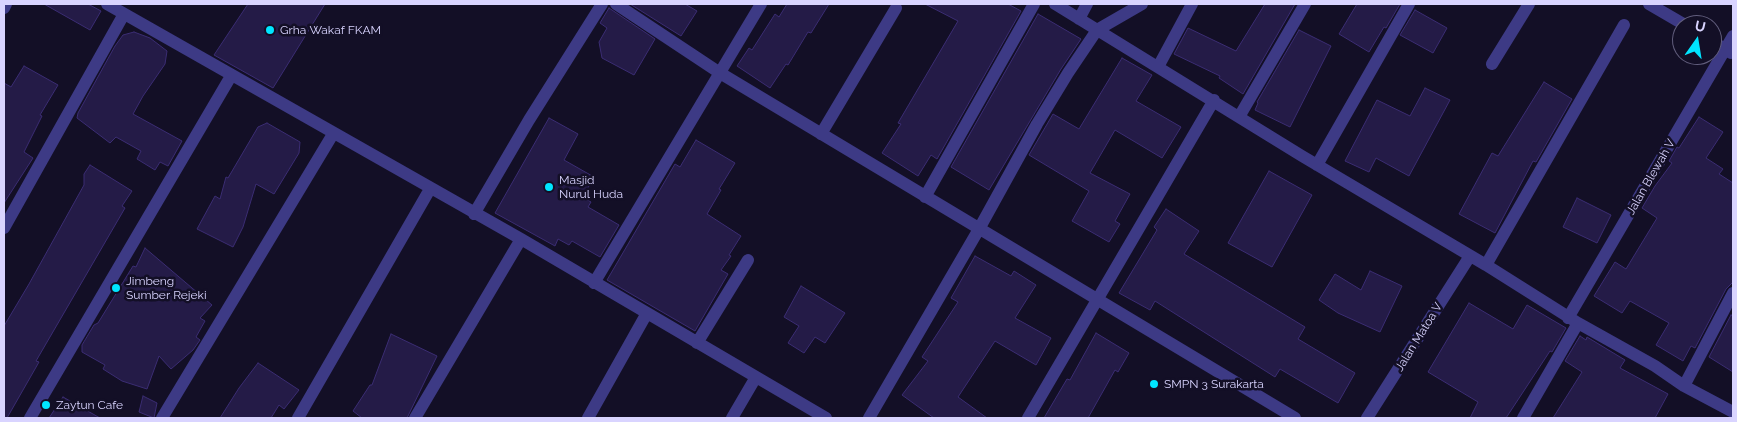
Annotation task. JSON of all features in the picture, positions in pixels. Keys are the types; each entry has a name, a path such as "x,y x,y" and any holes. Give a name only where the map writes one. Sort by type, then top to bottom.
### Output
{"street":[{"path":"4,8 6,4"},
{"path":"107,4 594,282 826,418"},
{"path":"474,214 529,120 602,4"},
{"path":"616,4 720,73 1295,418"},
{"path":"594,282 761,4"},
{"path":"925,197 1034,4"},
{"path":"1055,4 1317,165 1486,265 1573,321 1655,366 1684,386 1731,406"},
{"path":"1079,19 1087,4"},
{"path":"869,418 1068,73 1097,30 1142,4"},
{"path":"1158,66 1192,4"},
{"path":"1239,117 1305,4"},
{"path":"1317,165 1409,4"},
{"path":"1492,64 1529,4"},
{"path":"1649,4 1672,17"},
{"path":"821,134 896,8"},
{"path":"4,228 124,14"},
{"path":"1486,265 1624,25"},
{"name":"Jalan Blewah V","path":"1523,418 1573,321 1730,52 1733,36"},
{"path":"30,418 231,76"},
{"path":"1028,418 1214,100"},
{"path":"162,418 333,134"},
{"path":"298,418 430,189"},
{"path":"415,418 521,240"},
{"name":"Jalan Matoa V","path":"1368,418 1470,256"},
{"path":"697,343 748,260"},
{"path":"1684,386 1733,293"},
{"path":"588,418 647,313"},
{"path":"732,418 756,377"}],"building":[{"path":"44,4 88,4 101,11 90,30"},
{"name":"Grha Wakaf FKAM","path":"248,4 325,4 273,88 214,55"},
{"path":"630,4 685,4 697,11 681,36"},
{"path":"787,4 829,4 811,33 808,32 788,65 786,64 770,88 737,66 749,48 752,50 775,14 779,17"},
{"path":"925,4 1008,4 1021,11 937,159 931,155 918,176 882,153 901,124 898,123 958,21"},
{"path":"1265,4 1295,4 1243,94 1219,78 1220,76 1174,54 1188,28 1236,51"},
{"path":"1357,4 1400,4 1369,52 1339,34"},
{"path":"609,8 655,39 634,75 602,58 599,42 607,28 600,23"},
{"path":"1415,10 1447,28 1433,53 1400,35"},
{"path":"1038,14 1081,39 989,190 951,167"},
{"path":"1299,30 1331,46 1290,127 1255,110 1257,102"},
{"path":"134,32 150,38 167,51 165,64 133,114 182,141 168,166 160,162 155,170 137,159 141,151 116,137 110,143 77,118 115,46 123,35"},
{"path":"1122,58 1152,75 1136,101 1181,127 1162,158 1115,130 1090,173 1130,194 1115,221 1120,224 1109,242 1072,221 1089,191 1029,155 1053,114 1079,129"},
{"path":"24,66 58,85 40,115 42,116 24,152 33,158 4,203 4,83 11,87"},
{"path":"1544,82 1572,99 1536,162 1533,161 1495,233 1459,214 1492,153 1498,156"},
{"path":"1425,88 1450,100 1409,176 1376,158 1369,172 1345,161 1377,100 1410,116"},
{"path":"1699,117 1723,132 1706,158 1723,169 1719,174 1733,183 1733,282 1726,289 1695,348 1691,346 1683,361 1656,345 1669,323 1630,301 1622,313 1594,296 1615,262 1626,269 1657,218 1642,208 1672,163 1669,161 1677,147 1679,148"},
{"name":"Masjid Nurul Huda","path":"549,118 578,134 564,160 594,177 583,197 591,202 588,207 619,225 600,257 572,241 569,245 558,239 555,246 495,213"},
{"path":"267,123 300,142 299,153 274,194 256,184 243,227 233,247 197,229 215,196 220,199 226,177 228,178 258,127"},
{"path":"696,140 735,163 719,189 721,190 707,214 741,236 729,255 731,256 721,270 728,274 695,331 607,280 675,164 680,167"},
{"path":"90,165 132,191 122,206 125,208 36,361 39,362 7,418 4,418 4,326 84,185 84,174"},
{"path":"1269,171 1312,195 1272,267 1228,243"},
{"path":"1577,198 1611,215 1597,243 1563,227"},
{"path":"1166,209 1199,231 1184,254 1305,327 1298,339 1355,373 1338,403 1280,369 1275,377 1155,301 1150,310 1119,293 1157,230 1154,227"},
{"path":"145,248 212,305 200,318 205,321 196,337 200,340 193,350 171,369 159,356 147,389 122,381 103,369 105,365 82,352 82,345 94,325 98,323 133,266 136,267"},
{"path":"975,256 1011,276 1014,271 1036,285 1015,318 1051,338 1036,365 995,341 958,397 987,418 934,418 902,395 928,361 922,357 958,302 951,298"},
{"path":"1370,271 1402,286 1380,332 1338,313 1319,300 1335,274 1361,290"},
{"path":"801,286 845,313 825,343 815,337 804,353 788,343 799,326 784,317"},
{"path":"1469,303 1513,329 1527,305 1566,328 1552,352 1550,351 1506,418 1470,418 1478,402 1428,372"},
{"path":"1731,315 1733,316 1733,372 1709,357"},
{"path":"1096,333 1129,353 1118,372 1115,370 1088,418 1044,418 1067,379 1070,380"},
{"path":"391,334 437,356 407,418 362,418 353,411 370,385 372,385"},
{"path":"1580,336 1586,340 1587,337 1625,360 1620,368 1668,394 1655,418 1553,418 1582,372 1565,361"},
{"path":"258,363 299,390 284,409 279,405 271,418 220,418 239,388"},
{"path":"143,396 157,403 154,418 139,412"},
{"path":"63,397 100,418 49,418"}],"place":[{"name":"Grha Wakaf FKAM","path":"270,30"},
{"name":"Masjid Nurul Huda","path":"549,187"},
{"name":"Jimbeng Sumber Rejeki","path":"116,288"},
{"name":"SMPN 3 Surakarta","path":"1154,384"},
{"name":"Zaytun Cafe","path":"46,405"}]}
